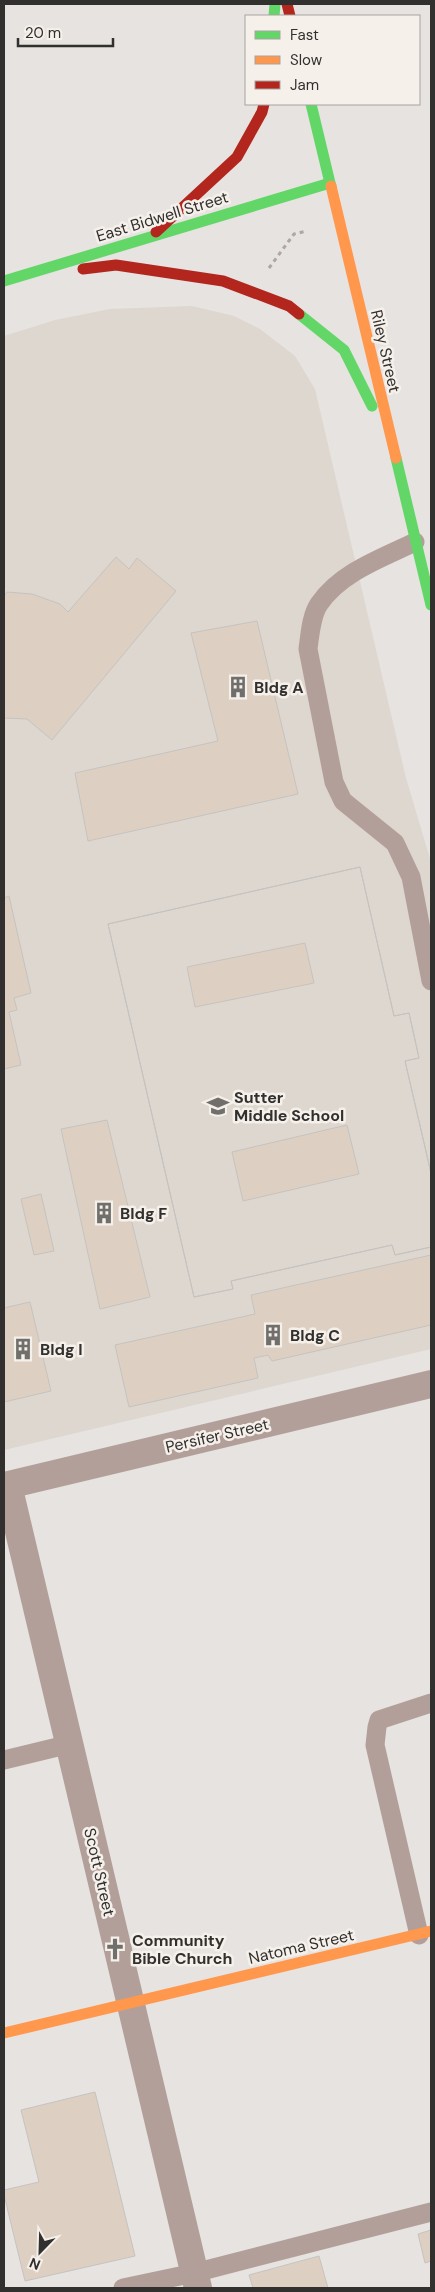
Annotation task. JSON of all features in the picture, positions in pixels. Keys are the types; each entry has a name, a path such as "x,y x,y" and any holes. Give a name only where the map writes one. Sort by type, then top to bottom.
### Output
{"main road":[{"path":"151,236 237,157 262,112 264,105"},
{"name":"Riley Street","path":"311,105 431,605"},
{"name":"East Bidwell Street","path":"7,280 330,183"},
{"path":"7,280 116,265 223,281 289,306 344,350 373,408 400,478"},
{"name":"Natoma Street","path":"4,2033 425,1933"}],"street":[{"name":"Persifer Street","path":"6,1486 431,1384"},
{"name":"Scott Street","path":"6,1486 70,1744 196,2280"}],"lane":[{"path":"415,542 350,573 319,605 310,629 308,649 334,782 343,802 395,844 411,877 431,981"},
{"path":"425,1933 375,1745 379,1720 431,1703"},
{"path":"4,1760 70,1744"},
{"path":"123,2288 196,2280 431,2212"}],"path":[{"path":"267,270 294,234 308,231"}],"shaded area":[{"name":"Sutter Middle School","path":"192,306 234,316 260,329 295,356 315,389 406,778 431,862 431,1349 4,1450 4,336 55,320 110,309"}],"building":[{"path":"116,557 129,569 137,558 176,591 52,740 27,719 4,718 4,596 7,592 32,594 60,604 68,612"},
{"name":"Bldg A","path":"257,621 298,794 88,841 75,773 218,741 191,633"},
{"path":"360,867 394,1016 409,1013 419,1058 405,1061 431,1173 431,1247 395,1255 392,1245 231,1281 233,1289 194,1297 108,924","holes":["305,943 314,983 195,1007 187,967","347,1125 359,1174 243,1201 232,1152"]},
{"path":"360,867 394,1016 409,1013 419,1058 405,1061 431,1173 431,1247 395,1255 392,1245 231,1281 233,1289 194,1297 108,924"},
{"path":"9,896 31,993 14,998 17,1010 9,1012 21,1065 4,1069 4,898"},
{"name":"Bldg F","path":"107,1120 150,1297 100,1309 61,1129"},
{"path":"41,1194 54,1251 34,1255 21,1199"},
{"name":"Bldg C","path":"431,1255 431,1325 272,1361 268,1355 254,1358 258,1378 129,1407 115,1345 255,1314 251,1295"},
{"name":"Bldg I","path":"30,1302 51,1391 4,1402 4,1308"},
{"path":"95,2092 135,2256 25,2281 4,2195 4,2190 39,2182 21,2110"},
{"path":"431,2230 431,2261 425,2263 418,2234"},
{"path":"319,2256 328,2288 253,2288 249,2275"}],"traffic: fast":[{"path":"274,15 275,4"},
{"path":"311,105 330,183"},
{"path":"4,281 330,183 331,186"},
{"path":"299,314 344,350 372,406"},
{"path":"396,458 431,605"}],"traffic: slow":[{"path":"331,186 396,458"},
{"path":"4,2033 431,1931"}],"traffic: jam":[{"path":"287,4 290,15"},
{"path":"156,232 237,157 262,112 264,105"},
{"path":"83,269 116,265 223,281 289,306 299,314"}],"place":[{"name":"Bldg A","path":"238,687"},
{"name":"Sutter Middle School","path":"218,1106"},
{"name":"Bldg F","path":"104,1213"},
{"name":"Bldg C","path":"273,1335"},
{"name":"Bldg I","path":"23,1349"},
{"name":"Community Bible Church","path":"115,1949"}]}
